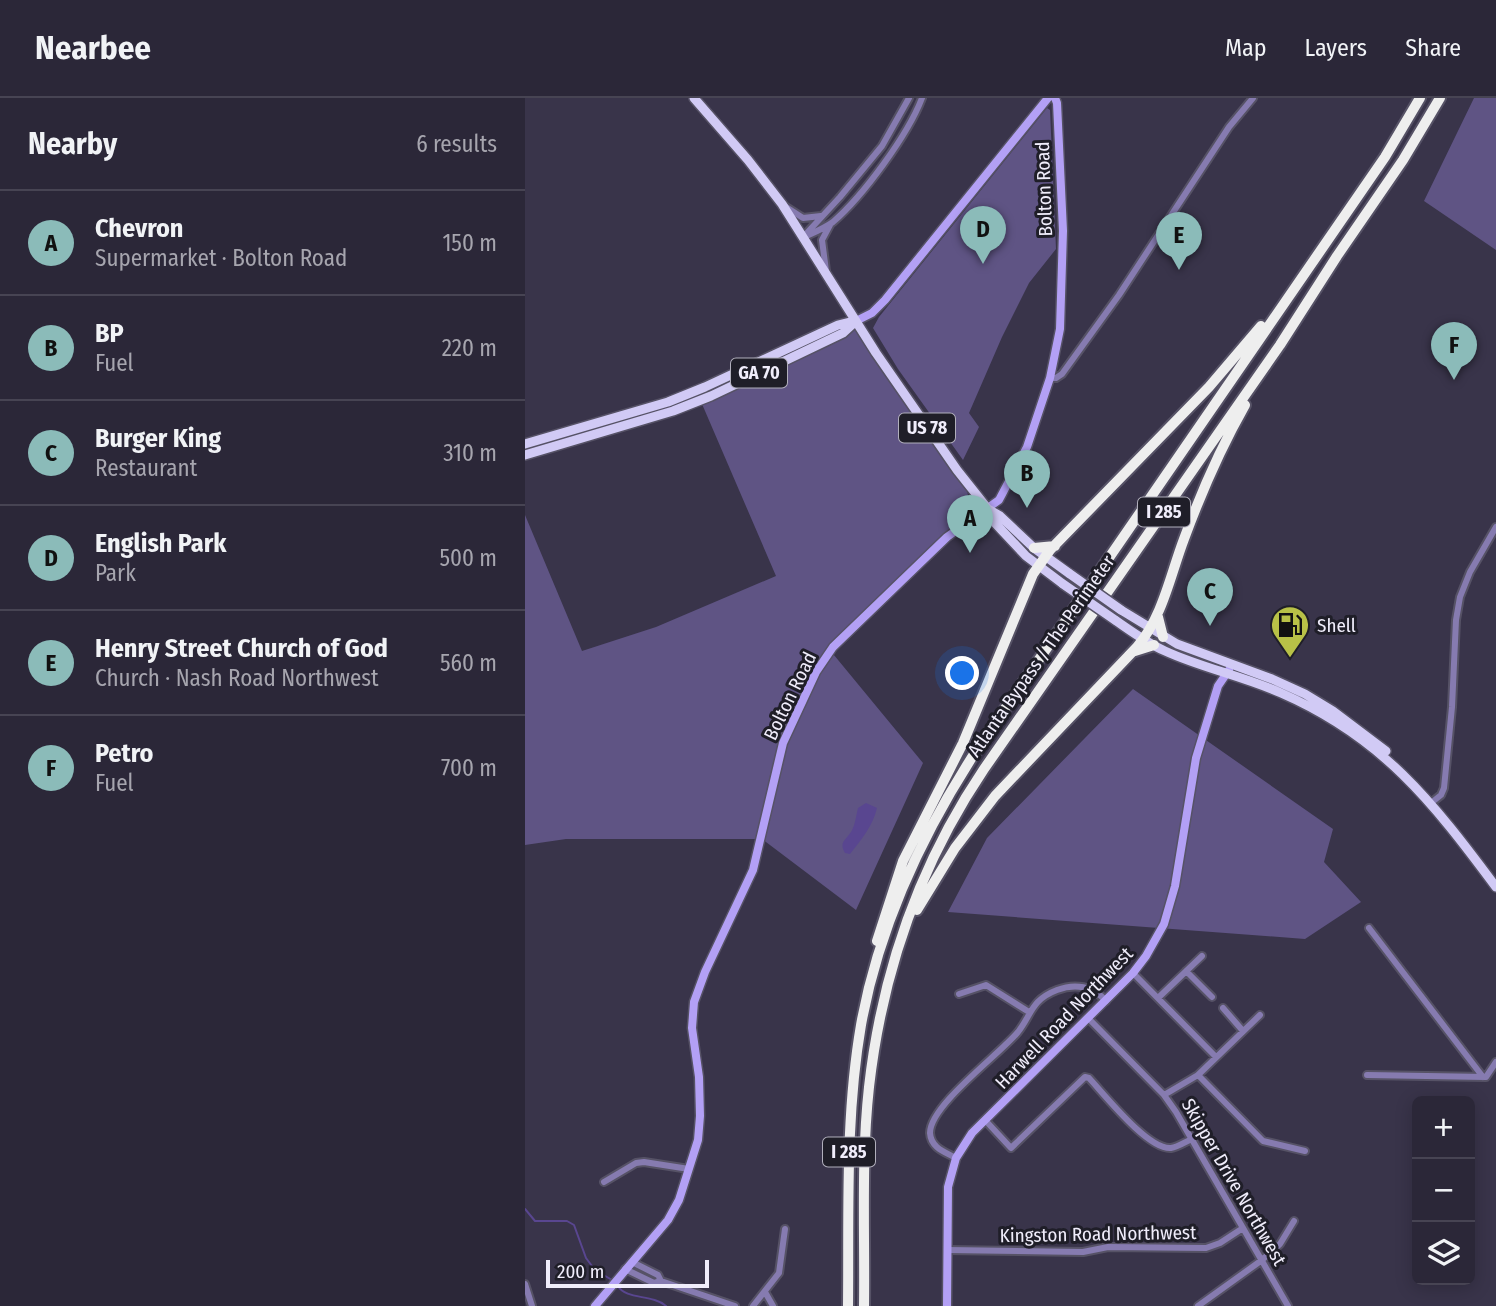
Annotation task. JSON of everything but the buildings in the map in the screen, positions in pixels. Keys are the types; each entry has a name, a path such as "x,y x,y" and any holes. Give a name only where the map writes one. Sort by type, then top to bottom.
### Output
{"highway":[{"name":"Atlanta Bypass / The Perimeter","path":"848,1306 851,1108 858,1044 867,999 889,923 922,844 949,793 1385,157 1420,98"},
{"name":"Atlanta Bypass / The Perimeter","path":"864,1306 869,1089 881,1010 902,933 935,853 972,787 1280,345 1336,256 1403,160 1440,98"},
{"path":"867,999 880,926 895,882 912,841 963,742 1026,587 1055,545 1209,387 1297,284"},
{"path":"902,933 955,849 995,796 1132,652 1149,638 1218,457 1280,345"},
{"path":"1034,548 1055,545"},
{"path":"1158,617 1163,637"}],"main road":[{"name":"US 78","path":"694,98 782,204 856,321 1000,529 1042,562 1063,584 1115,620 1187,660 1282,694 1338,723 1390,761 1433,801"},
{"name":"GA 70","path":"525,444 668,402 838,325 856,321"},
{"name":"GA 70","path":"525,455 673,411 711,396 843,333 856,321"},
{"name":"US 78","path":"988,509 1000,516 1034,548 1042,562 1069,574 1121,610 1149,638 1163,637 1289,686 1333,711 1395,758 1433,801 1496,887"}],"street":[{"path":"804,237 882,146 909,98"},
{"path":"804,237 831,223 850,205 900,140 922,98"},
{"path":"856,321 873,313 885,300 1048,98"},
{"name":"Bolton Road","path":"595,1306 668,1220 679,1200 698,1140 701,1116 692,1028 694,1002 705,972 753,870 779,757 816,671 833,648 947,537 999,500 1027,447 1050,378 1060,330 1063,243 1055,98"},
{"path":"1050,378 1062,374 1119,295 1229,127 1253,98"},
{"path":"782,204 803,218 814,218 826,213"},
{"path":"827,273 822,240 831,223"},
{"path":"1433,801 1441,795 1444,788 1460,597 1470,572 1496,527"},
{"name":"Harwell Road Northwest","path":"947,1306 948,1187 956,1158 967,1139 985,1120 1133,973 1156,940 1170,906 1196,758 1218,686 1233,665"},
{"path":"1369,928 1483,1077"},
{"path":"1158,998 1202,956"},
{"path":"1186,971 1212,997"},
{"path":"1133,973 1215,1056"},
{"path":"959,993 986,985 1029,1012"},
{"path":"956,1158 934,1144 930,1137 931,1125 941,1109 1019,1031 1029,1012 1043,997 1056,990 1078,986 1100,994 1105,1001"},
{"path":"1223,1008 1243,1031"},
{"path":"1164,1095 1198,1075 1261,1015"},
{"name":"Skipper Drive Northwest","path":"1088,1018 1164,1095 1288,1306"},
{"path":"1367,1075 1486,1077 1496,1062"},
{"path":"1198,1075 1263,1141 1305,1151"},
{"path":"985,1120 1011,1148 1053,1111 1085,1077 1152,1141 1171,1148 1192,1139"},
{"path":"604,1182 636,1163 689,1169"},
{"path":"1198,1306 1262,1260 1280,1244 1294,1221"},
{"name":"Kingston Road Northwest","path":"947,1251 1083,1252 1108,1247 1206,1248 1220,1243 1243,1227"},
{"path":"753,1306 779,1273 785,1229"},
{"path":"632,1262 658,1275 661,1281"},
{"path":"625,1269 654,1283 661,1281 735,1306"},
{"path":"642,1278 646,1271"},
{"path":"525,1284 533,1306"},
{"path":"765,1292 773,1306"}],"shaded area":[{"path":"1474,98 1496,98 1496,250 1424,201"},
{"path":"1047,108 1050,110 1056,249 1029,283 1002,337 969,413 979,427 963,460 898,369 873,328 879,317"},
{"path":"860,326 965,477 970,508 829,649 923,763 856,910 762,839 566,839 525,845 525,515 582,651 656,627 776,576 699,397"},
{"path":"1133,689 1333,829 1324,862 1361,902 1305,939 948,912 987,838"},
{"path":"866,803 877,808 873,821 850,854 845,853 843,842 852,830 858,808"}],"waterway":[{"path":"525,1209 535,1221 567,1221 574,1225 586,1258 595,1270 612,1280"},
{"path":"618,1286 627,1293 666,1306"}],"place":[{"name":"English Park","path":"983,264"},
{"name":"Henry Street Church of God","path":"1179,270"},
{"name":"Petro","path":"1454,380"},
{"name":"BP","path":"1027,508"},
{"name":"Chevron","path":"970,553"},
{"name":"Burger King","path":"1210,626"},
{"name":"Shell","path":"1290,659"}]}
